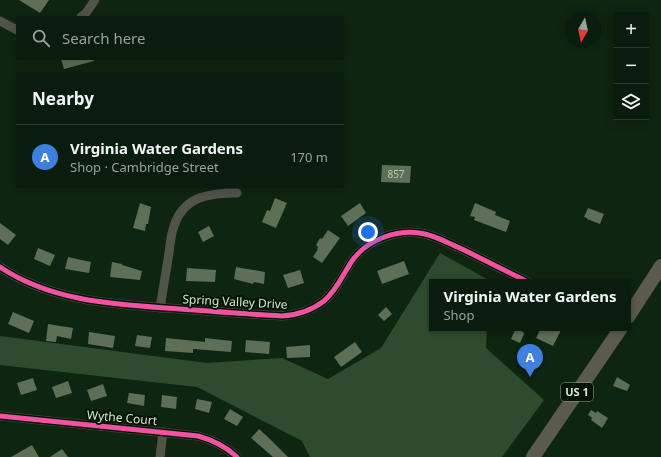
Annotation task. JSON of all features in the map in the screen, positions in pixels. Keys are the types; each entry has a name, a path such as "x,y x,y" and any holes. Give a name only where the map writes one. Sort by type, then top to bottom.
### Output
{"main road":[{"path":"631,312 661,266"},
{"name":"US 1","path":"533,457 617,331"}],"street":[{"path":"82,16 95,0"},
{"path":"0,21 16,29"},
{"path":"160,308 173,227 182,210 189,203 200,197 222,193 237,193"},
{"name":"Spring Valley Drive","path":"0,267 19,278 56,294 76,298 160,308 282,316 305,312 315,307 333,292 353,260 365,248 377,240 400,233 412,232 436,237 522,279"},
{"name":"Wythe Court","path":"0,416 198,436 210,439 237,457"},
{"path":"160,457 163,432"}],"green space":[{"path":"440,253 487,279 429,279 429,331 487,331 486,348 544,400 502,457 310,457 302,441 197,387 0,365 0,336 207,363 282,358 328,379 381,348"}],"building":[{"path":"19,0 49,0 40,13"},
{"path":"61,60 94,61 64,69"},
{"path":"382,165 411,166 410,183 381,182"},
{"path":"275,198 287,203 276,228 262,222 267,210 270,211"},
{"path":"140,203 151,207 148,224 146,224 145,231 133,228"},
{"path":"360,203 366,213 348,226 341,216"},
{"path":"475,203 496,212 495,215 510,221 506,232 474,220 475,217 470,216"},
{"path":"588,208 604,214 600,224 584,217"},
{"path":"0,223 16,235 8,245 0,239"},
{"path":"209,226 214,236 203,242 198,232"},
{"path":"328,230 340,238 322,263 313,257 318,249 316,245 320,238 322,239"},
{"path":"38,248 55,255 50,266 34,259"},
{"path":"68,257 91,262 89,273 65,269"},
{"path":"404,261 409,274 382,284 377,271"},
{"path":"112,262 142,271 140,280 110,277"},
{"path":"236,267 265,272 264,284 254,282 253,284 234,279"},
{"path":"187,268 216,270 215,282 186,281"},
{"path":"300,270 304,283 288,288 283,275"},
{"path":"386,307 392,314 384,321 378,315"},
{"path":"13,312 34,321 29,333 8,324"},
{"path":"48,324 73,328 71,339 57,336 56,342 46,341"},
{"path":"515,331 525,332 520,343 511,339"},
{"path":"540,331 560,331 553,346 536,338"},
{"path":"89,332 115,336 113,348 88,344"},
{"path":"137,335 152,337 150,348 135,346"},
{"path":"166,338 205,342 205,338 232,341 231,352 193,349 193,353 165,351"},
{"path":"246,340 270,342 269,354 245,352"},
{"path":"355,342 362,352 341,367 334,357"},
{"path":"310,345 310,357 287,358 286,347"},
{"path":"617,377 630,385 627,391 613,386"},
{"path":"33,378 37,390 21,395 17,383"},
{"path":"68,381 72,393 56,398 52,387"},
{"path":"103,384 107,396 91,401 87,390"},
{"path":"129,393 145,395 144,406 127,403"},
{"path":"162,395 177,397 176,409 161,407"},
{"path":"197,399 212,402 209,413 195,409"},
{"path":"230,409 243,417 237,426 224,419"},
{"path":"591,410 596,413 597,411 608,418 602,428 591,420 592,418 588,415"},
{"path":"259,429 288,457 273,457 251,438"},
{"path":"32,445 39,457 11,457"},
{"path":"62,449 68,457 50,457"}],"cycle path":[{"path":"0,267 39,287 101,302 123,305 282,316 304,312 329,297 358,253 375,241 394,234 415,233 430,235 444,241 522,279"},
{"path":"0,416 198,436 219,444 237,457"}],"place":[{"name":"Virginia Water Gardens","path":"530,377"}]}
